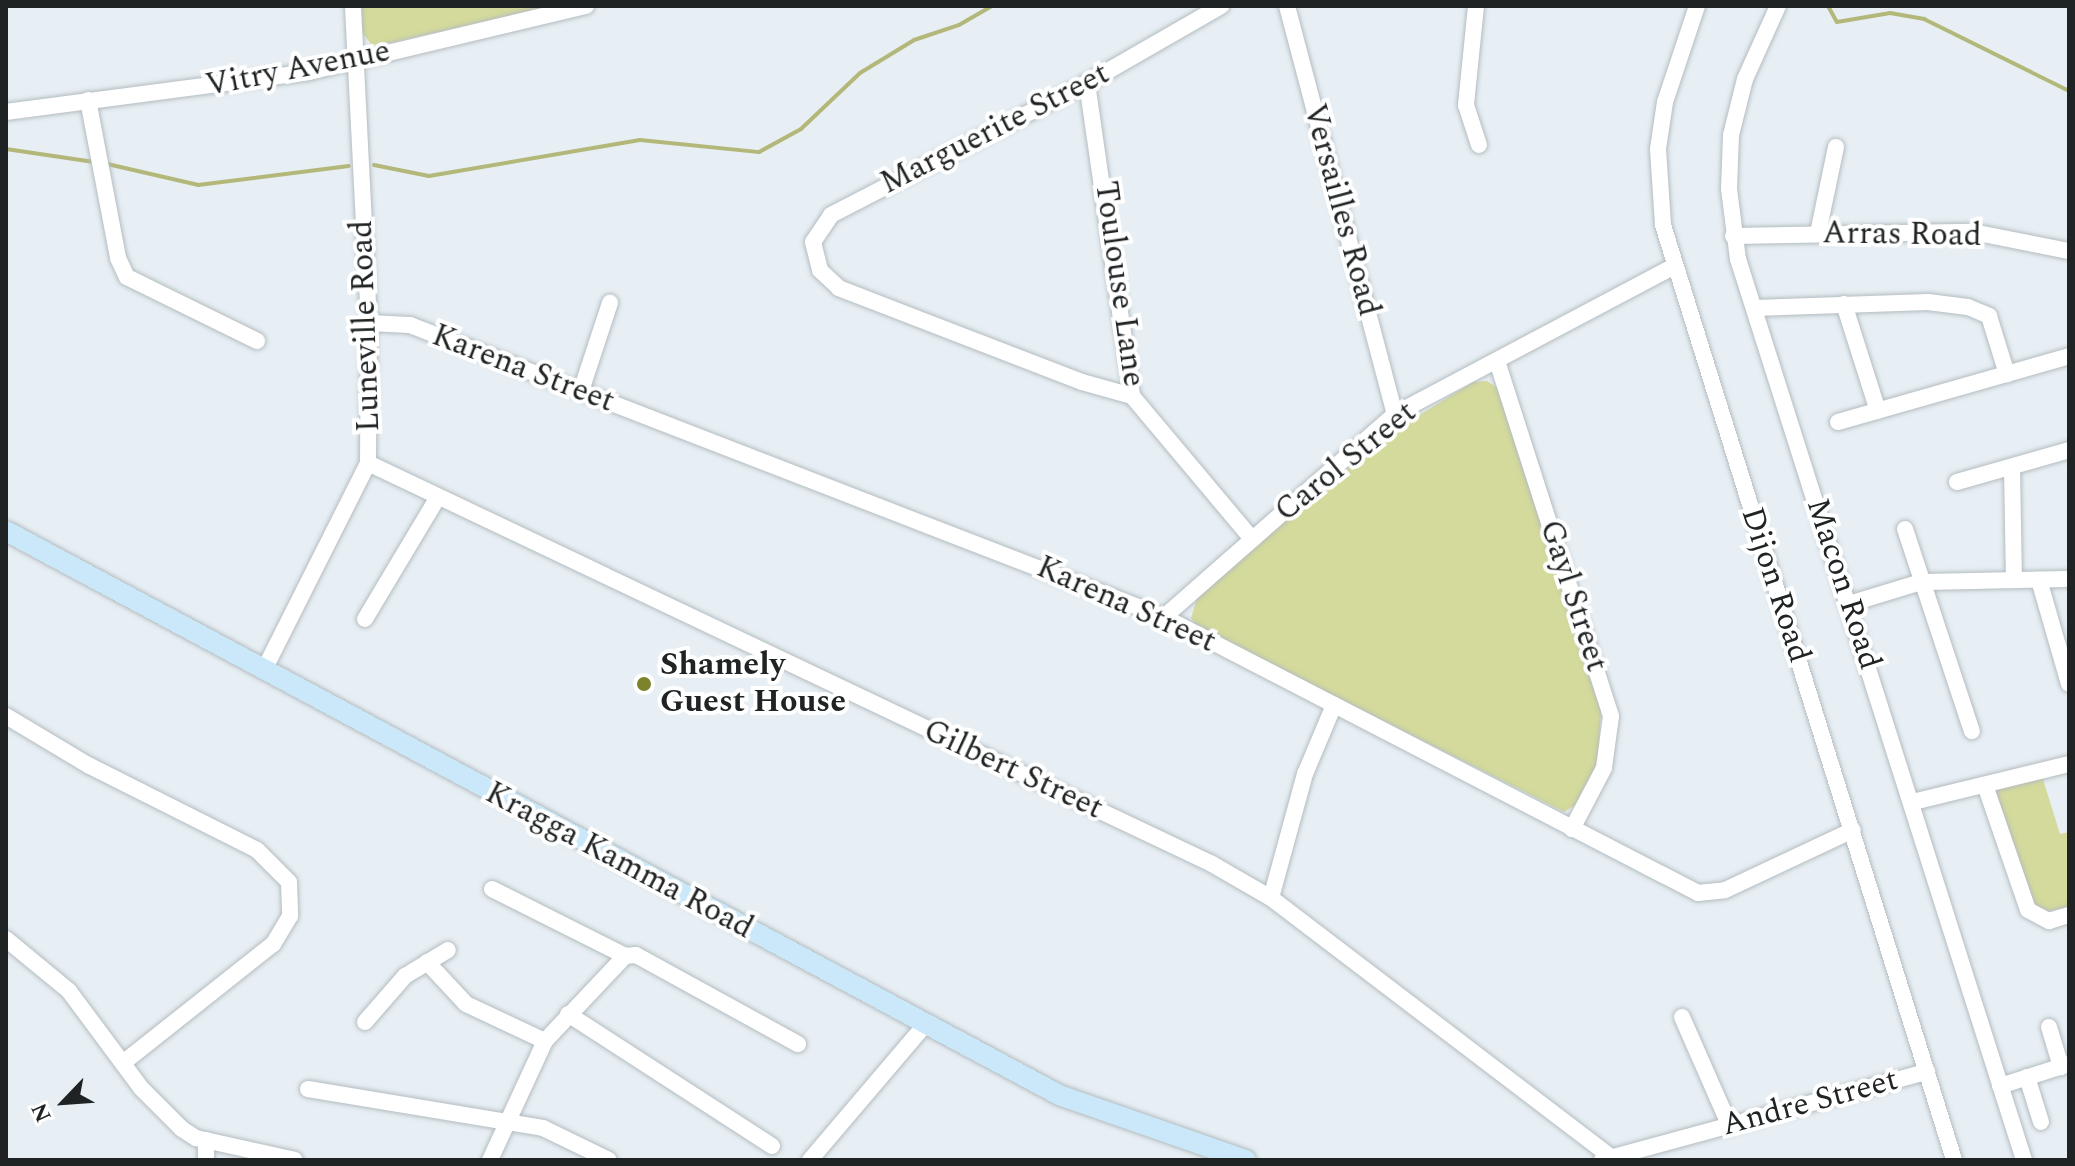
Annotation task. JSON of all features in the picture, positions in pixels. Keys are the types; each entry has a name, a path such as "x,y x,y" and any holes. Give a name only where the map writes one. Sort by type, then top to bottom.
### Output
{"main road":[{"name":"Kragga Kamma Road","path":"6,531 924,1026 1083,1105 1246,1160"}],"street":[{"name":"Luneville Road","path":"264,670 368,463 369,323 353,6"},
{"name":"Vitry Avenue","path":"6,112 241,84 355,62 586,6"},
{"name":"Marguerite Street","path":"1132,396 1082,382 839,288 825,278 813,242 831,215 1087,83 1221,6"},
{"name":"Versailles Road","path":"1287,6 1395,414"},
{"path":"1476,6 1466,105 1479,145"},
{"name":"Dijon Road","path":"1697,6 1665,102 1658,149 1663,225 1954,1160"},
{"name":"Macon Road","path":"1778,6 1737,105 1729,169 1733,236 2024,1160"},
{"name":"Toulouse Lane","path":"1087,83 1132,396 1252,539"},
{"path":"88,100 118,258 127,277 257,341"},
{"path":"1818,233 1836,147"},
{"name":"Arras Road","path":"1733,236 1973,232 2069,251"},
{"name":"Carol Street","path":"1164,617 1395,414 1674,266"},
{"path":"1754,308 1928,302 1980,311 1996,331 2007,374"},
{"path":"581,391 610,303"},
{"path":"1844,304 1878,411"},
{"name":"Karena Street","path":"369,323 410,325 1164,617 1686,889 1712,894 1853,830"},
{"path":"1838,422 2069,356"},
{"name":"Gayl Street","path":"1497,361 1611,716 1604,768 1572,829"},
{"path":"1957,482 2069,450"},
{"name":"Gilbert Street","path":"368,463 1212,864 1271,898 1606,1158"},
{"path":"2012,468 2014,580"},
{"path":"365,619 438,497"},
{"path":"1905,529 1972,731"},
{"path":"1849,604 1921,582 2069,579"},
{"path":"2039,580 2069,684"},
{"path":"1271,898 1305,774 1334,705"},
{"path":"6,716 88,765 257,850 289,882 290,916 273,944 123,1063"},
{"path":"1913,802 2069,764"},
{"path":"1985,785 2028,910 2049,921 2069,915"},
{"path":"492,889 625,956 636,955 798,1044"},
{"path":"6,939 69,991 123,1063 182,1129 206,1140 295,1160"},
{"path":"365,1022 394,986 448,950"},
{"path":"490,1160 545,1041 625,956"},
{"path":"427,962 466,1004 545,1041"},
{"path":"568,1014 772,1146"},
{"path":"1682,1017 1729,1124"},
{"path":"810,1160 924,1026"},
{"path":"2000,1086 2065,1065 2048,1027"},
{"name":"Andre Street","path":"1606,1158 1927,1072"},
{"path":"2027,1077 2041,1122"},
{"path":"308,1089 557,1132 609,1160"},
{"path":"206,1140 206,1160"}],"green space":[{"path":"360,6 551,6 381,45 371,44 361,31"},
{"path":"1487,381 1499,389 1601,710 1598,764 1577,804 1564,812 1197,627 1191,618 1198,595 1384,437 1473,382"},
{"path":"2042,776 2060,834 2069,832 2069,907 2048,911 2029,902 1994,791"}],"waterway":[{"path":"374,165 429,176 640,140 759,152 801,129 860,73 914,40 959,25 992,6"},
{"path":"1828,6 1837,22 1890,13 1924,19 2069,91"},
{"path":"6,149 94,162"},
{"path":"103,163 198,185 349,166"}],"place":[{"name":"Shamely Guest House","path":"644,684"}]}
